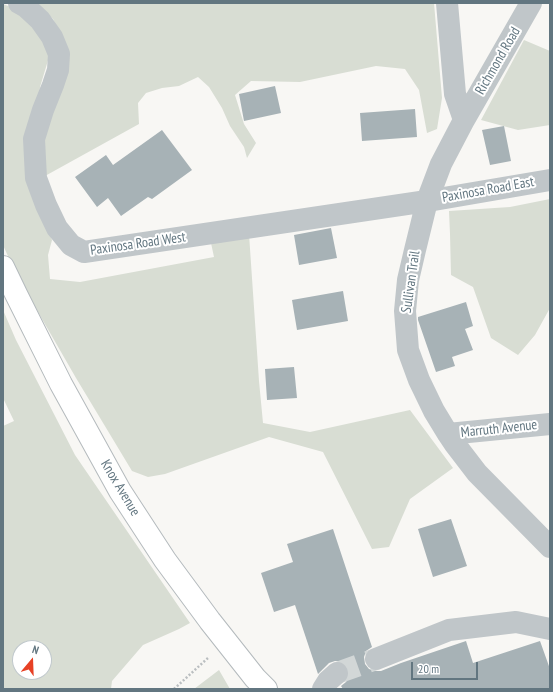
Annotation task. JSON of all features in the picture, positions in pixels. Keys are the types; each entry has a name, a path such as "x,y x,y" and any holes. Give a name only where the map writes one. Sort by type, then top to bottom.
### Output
{"main road":[{"name":"Knox Avenue","path":"3,267 61,384 120,491 165,560 226,641 255,678 266,689"}],"street":[{"name":"Paxinosa Road West","path":"19,3 26,7 40,20 52,37 58,54 58,70 42,110 34,139 36,178 46,205 57,228 71,245 77,249 84,252 427,201"},
{"path":"447,3 455,94 464,120"},
{"name":"Richmond Road","path":"464,120 531,3"},
{"name":"Sullivan Trail","path":"464,120 441,164 427,201 414,250 408,280 405,311 408,350 419,380 434,410 454,443 477,473 550,547"},
{"name":"Paxinosa Road East","path":"427,201 550,180"},
{"name":"Marruth Avenue","path":"448,434 550,424"},
{"path":"376,659 449,630 516,622 550,629"}],"path":[{"path":"174,689 226,641"}],"shaded area":[{"path":"36,3 434,3 442,98 437,129 427,133 419,90 405,69 376,66 300,82 251,81 235,95 244,124 256,143 247,158 244,147 230,126 222,108 209,87 198,77 179,86 162,88 146,93 138,103 139,124 45,176 45,137 54,105 69,69 66,47 53,19"},
{"path":"3,4 16,9 32,24 44,44 49,57 40,87 35,201 52,240 48,255 50,279 80,282 214,257 211,243 249,234 263,423 310,432 410,410 453,468 410,499 389,547 372,549 323,452 269,437 165,474 148,477 132,471 15,272 3,245"},
{"path":"524,40 550,51 550,125 518,130 481,120"},
{"path":"550,199 550,308 535,335 518,355 491,338 473,287 451,275 449,211 510,207"},
{"path":"3,310 16,340 75,455 190,623 143,645 112,681 111,689 3,689 3,426 14,421 3,398"},
{"path":"219,670 230,689 194,689"}],"building":[{"path":"275,86 281,113 244,121 239,94"},
{"path":"415,109 417,137 362,141 360,113"},
{"path":"504,126 511,161 490,165 482,130"},
{"path":"162,130 192,170 152,199 148,197 121,216 108,198 97,207 75,177 106,155 113,165"},
{"path":"331,228 337,258 299,265 294,235"},
{"path":"343,291 348,321 297,330 292,300"},
{"path":"466,302 473,326 465,329 473,350 452,357 455,366 436,372 418,317"},
{"path":"294,367 297,398 267,400 265,369"},
{"path":"451,519 467,566 433,577 418,529"},
{"path":"333,529 372,647 366,651 364,657 365,664 369,669 381,671 466,641 473,663 540,641 550,669 550,689 343,689 341,686 349,677 349,671 346,664 341,661 329,663 318,674 295,605 274,612 261,573 293,562 287,544"}],"tunnel":[{"path":"337,673 376,659"}]}
